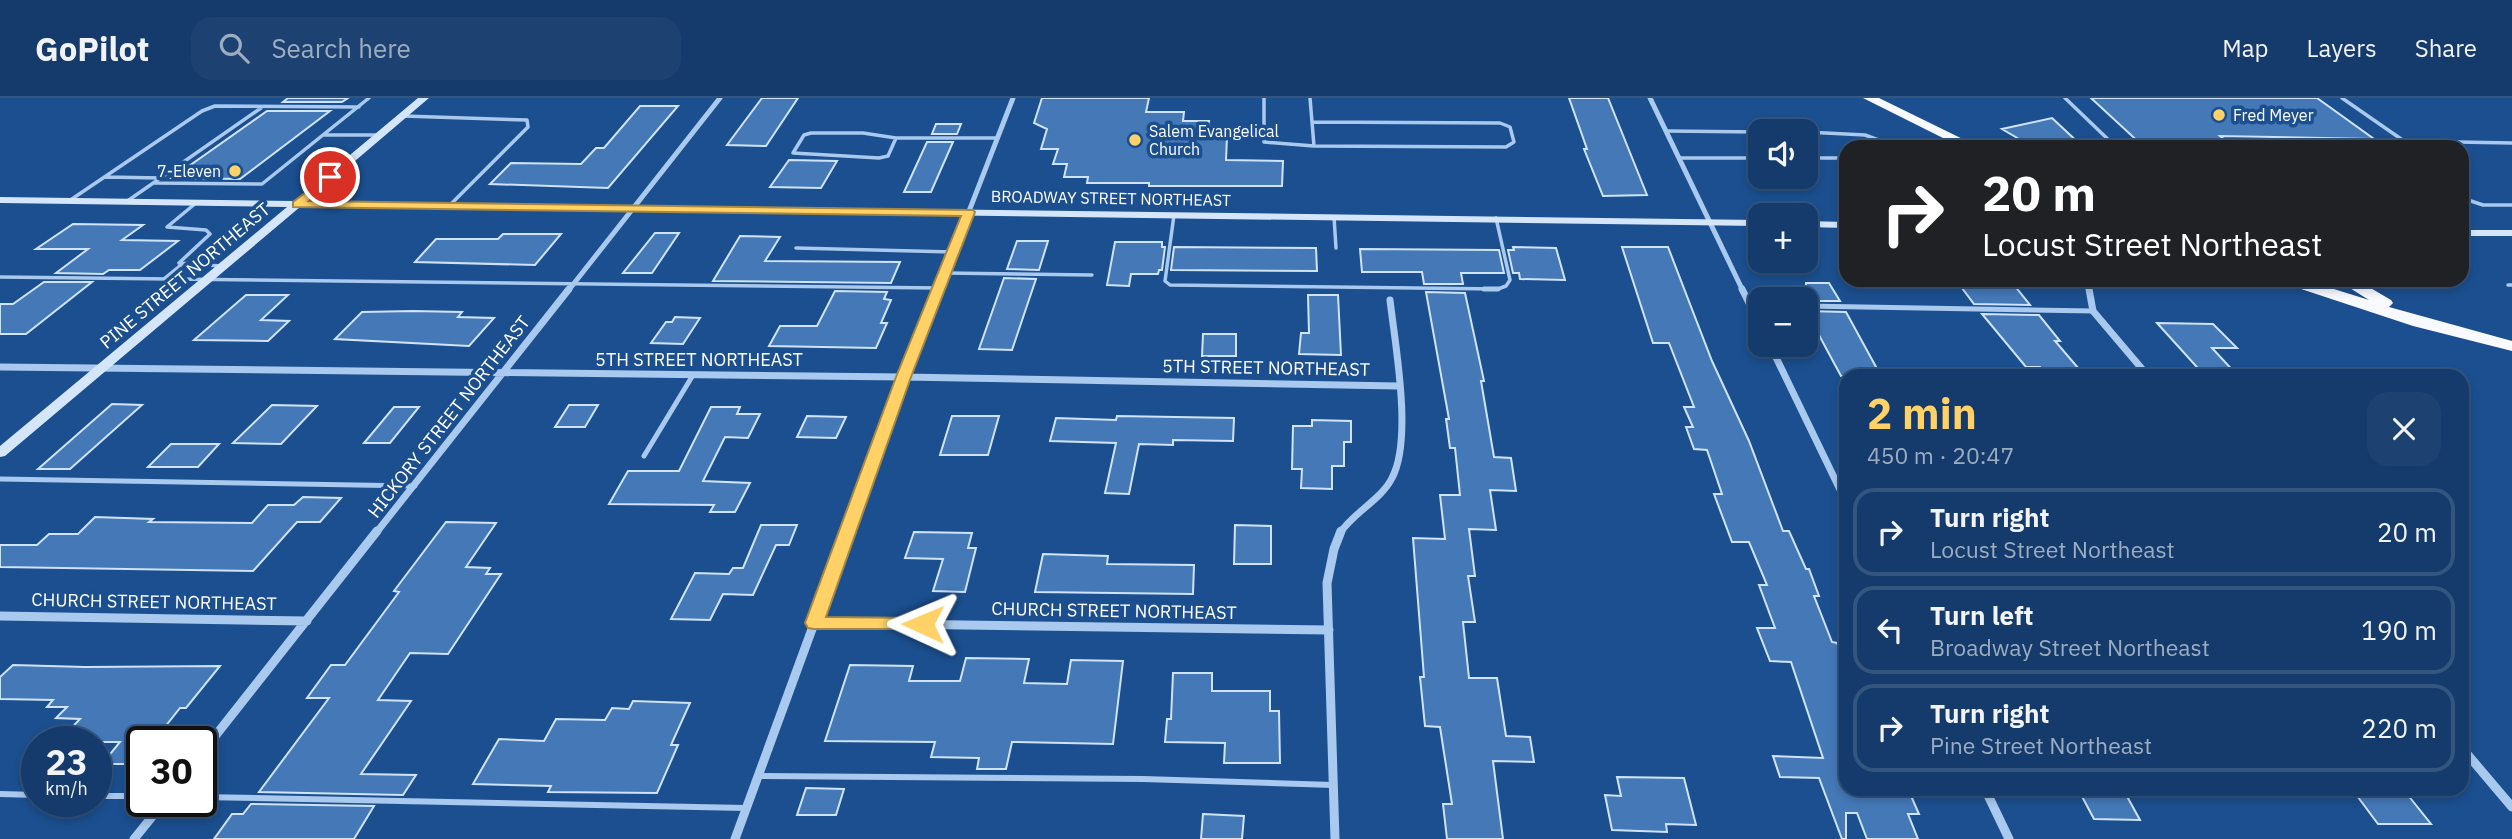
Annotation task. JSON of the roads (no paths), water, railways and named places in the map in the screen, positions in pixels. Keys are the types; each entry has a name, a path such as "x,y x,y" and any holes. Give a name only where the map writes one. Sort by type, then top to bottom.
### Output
{"highway":[{"path":"1870,98 1957,140"},
{"path":"2311,287 2419,322 2512,346"},
{"path":"2357,287 2419,322"}],"main road":[{"name":"PINE STREET NORTHEAST","path":"0,453 424,98"},
{"name":"BROADWAY STREET NORTHEAST","path":"0,200 1748,223"},
{"path":"1818,224 1839,225"},
{"path":"2469,233 2512,233"}],"street":[{"name":"HICKORY STREET NORTHEAST","path":"217,734 720,98"},
{"path":"735,839 904,377 1013,98"},
{"path":"1650,98 1748,299"},
{"path":"2089,287 2093,311 2142,369"},
{"path":"1335,839 1327,583 1332,550 1339,533 1380,494 1393,476 1398,462 1401,446 1390,300"},
{"path":"1776,357 1839,488"},
{"name":"5TH STREET NORTHEAST","path":"0,367 904,377 1398,386"},
{"name":"CHURCH STREET NORTHEAST","path":"0,616 307,621"},
{"name":"CHURCH STREET NORTHEAST","path":"814,623 1329,629"},
{"path":"2469,756 2512,807"},
{"path":"1988,796 2009,839"},
{"path":"134,839 152,817"}],"lane":[{"path":"154,183 262,184 369,98"},
{"path":"1264,98 1264,142 1314,146 1506,147 1514,142 1510,127 1500,123 1312,122"},
{"path":"1310,98 1314,146"},
{"path":"2065,98 2109,140"},
{"path":"2342,98 2403,140"},
{"path":"69,201 202,111 215,106 359,107"},
{"path":"127,202 263,106"},
{"path":"403,116 527,120 528,127 449,206"},
{"path":"1666,131 1748,132"},
{"path":"1818,132 1855,133 1877,140"},
{"path":"896,138 888,156 879,158 793,153 808,133 863,133 896,138 997,138"},
{"path":"323,135 380,135"},
{"path":"2469,142 2512,143"},
{"path":"1679,158 1748,158"},
{"path":"1818,158 1839,158"},
{"path":"105,177 161,178"},
{"path":"2469,200 2483,205 2512,205"},
{"path":"181,265 181,259 210,233 206,230 167,227 196,203"},
{"path":"1174,215 1165,281 1170,285 1498,289 1510,281 1496,218"},
{"path":"1334,217 1336,248"},
{"path":"796,248 953,252"},
{"path":"163,279 181,265 224,266"},
{"path":"944,273 1092,275"},
{"path":"0,277 939,288"},
{"path":"1818,306 2093,311"},
{"path":"644,456 693,375"},
{"path":"0,479 415,486"},
{"path":"759,776 1143,779 1334,785"},
{"path":"0,794 21,795"},
{"path":"217,797 746,808"}],"place":[{"name":"Fred Meyer","path":"2219,115"},
{"name":"Salem Evangelical Church","path":"1135,140"},
{"name":"7-Eleven","path":"235,171"}]}
